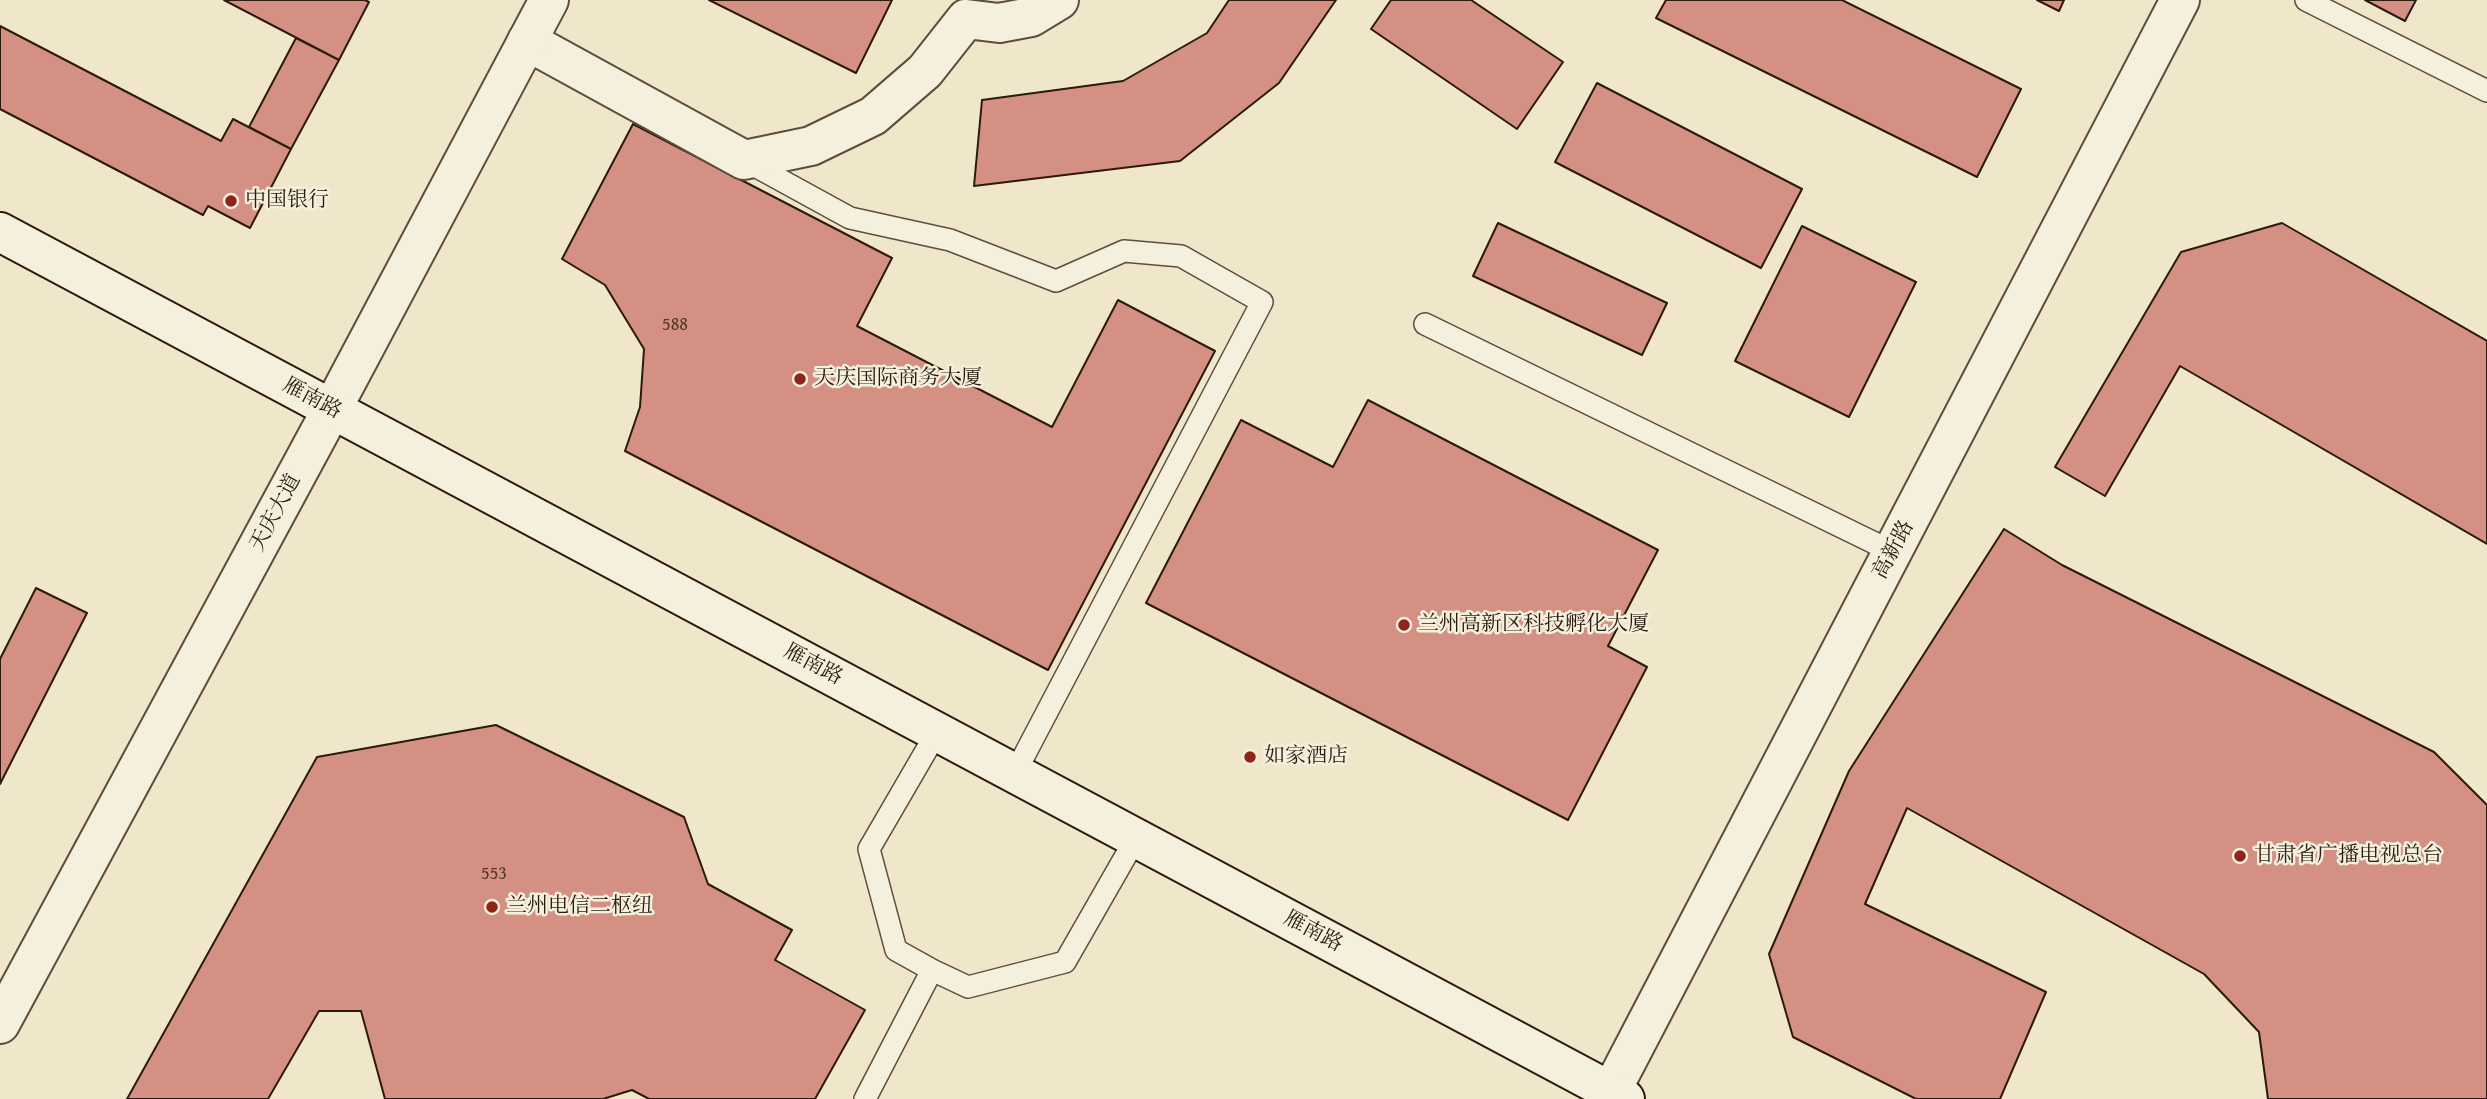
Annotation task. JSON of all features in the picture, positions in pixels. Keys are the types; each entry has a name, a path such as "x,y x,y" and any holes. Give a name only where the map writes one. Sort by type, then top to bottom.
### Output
{"street":[{"name":"天庆大道","path":"0,1024 549,0"},
{"path":"527,41 744,160 811,146 873,116 925,71 966,19 999,23 1031,17 1059,0"},
{"name":"高新路","path":"1615,1096 1893,552 2180,0"},
{"name":"雁南路","path":"0,232 1615,1096"}],"lane":[{"path":"2306,0 2487,90"},
{"path":"744,160 850,218 950,240 1056,281 1124,251 1181,256 1262,302 1016,774"},
{"path":"1425,324 1893,552"},
{"path":"937,732 869,849 896,950 932,970 968,987 1065,962 1136,838"},
{"path":"865,1099 932,970"}],"building":[{"path":"224,0 365,0 369,2 339,60"},
{"path":"709,0 892,0 856,73"},
{"path":"1229,0 1336,0 1279,83 1180,161 974,186 982,100 1123,81 1207,33"},
{"path":"1391,0 1471,0 1563,62 1517,129 1371,29"},
{"path":"1666,0 1842,0 2021,89 1977,177 1656,18"},
{"path":"2037,0 2064,0 2059,11"},
{"path":"2365,0 2416,0 2405,21"},
{"path":"0,26 221,141 233,119 291,149 250,228 208,206 203,215 0,109"},
{"path":"296,38 339,60 291,149 249,127"},
{"path":"1597,83 1802,189 1761,268 1555,162"},
{"name":"天庆国际商务大厦","path":"633,124 892,258 857,326 1052,427 1118,300 1215,351 1048,670 625,451 640,407 644,349 605,285 562,259"},
{"path":"1498,223 1667,303 1642,355 1473,276"},
{"path":"2282,223 2487,341 2487,544 2180,366 2105,496 2055,467 2181,252"},
{"path":"1802,226 1916,282 1849,417 1735,361"},
{"name":"兰州高新区科技孵化大厦","path":"1368,400 1658,550 1608,646 1647,667 1568,820 1146,603 1241,420 1333,467"},
{"name":"甘肃省广播电视总台","path":"2004,529 2062,565 2434,752 2487,805 2487,1099 2268,1099 2259,1032 2204,974 1907,808 1865,904 2046,992 2000,1099 1916,1099 1793,1037 1769,954 1849,771"},
{"path":"36,588 87,613 0,784 0,659"},
{"name":"兰州电信二枢纽","path":"496,725 684,817 708,884 792,930 775,960 865,1010 815,1099 649,1099 632,1090 603,1099 385,1099 361,1011 319,1011 268,1099 127,1099 317,757"}],"place":[{"name":"中国银行","path":"231,201"},
{"name":"天庆国际商务大厦","path":"800,379"},
{"name":"兰州高新区科技孵化大厦","path":"1404,625"},
{"name":"如家酒店","path":"1250,757"},
{"name":"甘肃省广播电视总台","path":"2240,856"},
{"name":"兰州电信二枢纽","path":"492,907"}]}
